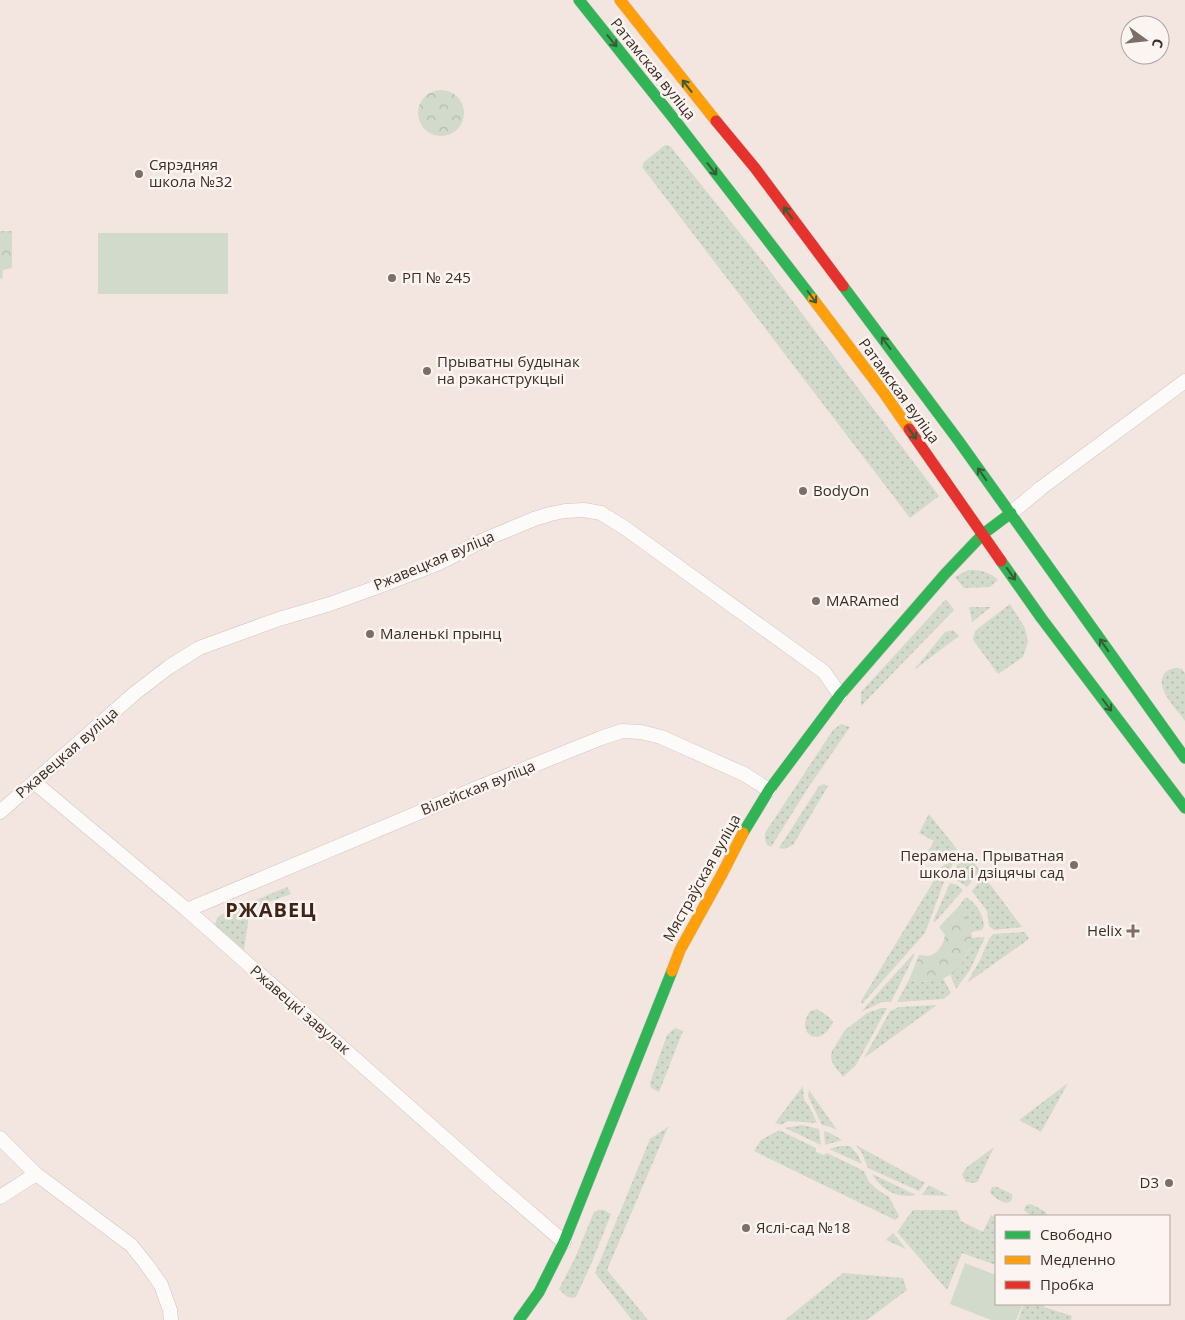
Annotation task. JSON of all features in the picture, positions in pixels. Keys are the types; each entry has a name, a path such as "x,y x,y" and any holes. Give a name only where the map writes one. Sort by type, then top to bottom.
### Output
{"main road":[{"name":"Ратамская вуліца","path":"579,0 674,119 884,393 1042,619 1185,808"},
{"name":"Ратамская вуліца","path":"620,0 755,168 958,440 1185,758"},
{"name":"Мястраўская вуліца","path":"520,1320 545,1284 564,1242 680,950 740,838 769,790 840,696 945,574 983,534 1010,513"}],"street":[{"path":"1010,513 1185,381"},
{"name":"Ржавецкая вуліца","path":"0,812 135,693 200,648 229,636 380,586 439,563 486,539 534,519 565,511 584,510 602,513 625,528 824,672 840,696"},
{"name":"Вілейская вуліца","path":"187,910 482,786 622,731 641,732 661,737 744,774 769,790"},
{"name":"Ржавецкі завулак","path":"34,782 187,910 564,1242"},
{"path":"0,1138 36,1174 131,1245 161,1285 170,1310 171,1320"},
{"path":"0,1197 36,1174"}],"green space":[{"path":"441,90 454,94 460,100 464,113 460,126 454,132 441,136 428,132 422,126 418,113 422,100 428,94"},
{"path":"665,145 670,146 764,263 939,496 910,518 642,167 644,162"},
{"path":"0,231 12,231 12,268 3,270 2,279 0,279"},
{"path":"98,233 228,233 228,294 98,294"},
{"path":"968,570 984,572 998,580 990,587 964,588 955,577"},
{"path":"946,599 954,610 861,706 861,692"},
{"path":"1010,604 1025,628 1028,642 1023,657 998,674 973,640 975,631"},
{"path":"969,607 991,607 972,622"},
{"path":"953,630 959,636 914,670 945,632"},
{"path":"1182,669 1185,673 1185,721 1168,699 1162,687 1164,674 1168,670"},
{"path":"841,724 850,727 808,788 771,847 767,845 765,833 833,730"},
{"path":"824,784 828,786 793,845 784,849 779,848 819,786"},
{"path":"929,814 957,849 940,859 928,852 934,841 919,833"},
{"path":"966,852 980,871 967,887 952,879 962,853"},
{"path":"955,859 947,877 936,873 939,868"},
{"path":"984,876 1022,927 994,930 989,926 987,911 972,891"},
{"path":"935,879 944,882 925,933 862,1004 861,1001"},
{"path":"950,883 957,885 963,890 935,922 933,921"},
{"path":"287,887 291,894 250,909 244,950 215,924 220,915"},
{"path":"965,898 968,898 979,910 984,926 982,930 971,932 965,915 959,906"},
{"path":"959,906 968,920 972,934 969,950 961,965 949,976 942,979 926,982 909,980 919,955 932,955 940,948 945,935 939,927"},
{"path":"1025,932 1029,939 967,983 993,934"},
{"path":"985,937 970,970 956,989 950,974 965,959 971,944 971,938"},
{"path":"915,954 891,1002 882,1002 861,1012"},
{"path":"943,978 951,993 944,999 897,1002 909,980 926,982"},
{"path":"937,1005 864,1058 890,1011 899,1007"},
{"path":"887,1008 856,1065 843,1077 832,1062 832,1051 845,1030 867,1013"},
{"path":"817,1009 833,1022 828,1030 816,1037 811,1036 805,1027 810,1011"},
{"path":"675,1028 683,1031 659,1092 651,1088 650,1083 667,1035"},
{"path":"1068,1083 1041,1132 1019,1120"},
{"path":"803,1086 804,1100 817,1123 788,1121 781,1125 775,1123"},
{"path":"809,1090 837,1130 822,1125 808,1096"},
{"path":"802,1125 819,1129 821,1145 785,1128"},
{"path":"668,1127 607,1270 648,1320 632,1320 595,1273 650,1139"},
{"path":"779,1130 816,1148 816,1152 824,1155 827,1153 864,1171 869,1182 889,1197 899,1216 895,1220 754,1151 761,1140"},
{"path":"824,1131 830,1133 842,1140 825,1145"},
{"path":"856,1145 925,1183 919,1191 868,1168 862,1153"},
{"path":"850,1146 858,1155 862,1164 829,1149"},
{"path":"994,1147 978,1181 975,1183 966,1182 962,1175 966,1168"},
{"path":"872,1174 916,1195 903,1196 891,1192 880,1185"},
{"path":"929,1185 949,1196 922,1195"},
{"path":"992,1187 997,1187 1012,1194 1011,1201 1008,1203 995,1198 990,1192"},
{"path":"1031,1204 1046,1212 1046,1215 1026,1213 1024,1210 1026,1205"},
{"path":"604,1210 611,1214 576,1297 568,1297 559,1289 575,1258 594,1212"},
{"path":"913,1210 957,1210 961,1221 983,1232 991,1215 995,1217 995,1265 962,1253 947,1290 897,1232"},
{"path":"893,1233 906,1249 886,1240"},
{"path":"965,1263 995,1275 995,1305 1023,1305 1016,1320 991,1320 950,1304"},
{"path":"843,1273 903,1278 907,1290 867,1320 785,1320"},
{"path":"1024,1305 1045,1305 1044,1307 1072,1316 1071,1320 1018,1320"}],"traffic: fast":[{"path":"579,0 813,299"},
{"path":"843,286 958,440 1185,758"},
{"path":"743,833 769,790 840,695 945,574 983,534 1011,513"},
{"path":"1001,561 1042,619 1185,808"},
{"path":"519,1320 539,1292 564,1242 672,971"}],"traffic: slow":[{"path":"620,0 716,121"},
{"path":"813,299 909,429"},
{"path":"672,971 680,950 743,833"}],"traffic: jam":[{"path":"716,121 755,168 843,286"},
{"path":"909,429 1001,561"}],"place":[{"name":"Сярэдняя школа №32","path":"139,174"},
{"name":"РП № 245","path":"392,278"},
{"name":"Прыватны будынак на рэканструкцыі","path":"427,371"},
{"name":"BodyOn","path":"803,491"},
{"name":"MARAmed","path":"816,601"},
{"name":"Маленькі прынц","path":"370,634"},
{"name":"Перамена. Прыватная школа і дзіцячы сад","path":"1074,865"},
{"name":"Helix","path":"1133,931"},
{"name":"D3","path":"1169,1183"},
{"name":"Яслі-сад №18","path":"746,1228"}],"district":[{"name":"РЖАВЕЦ","path":"271,910"}]}
